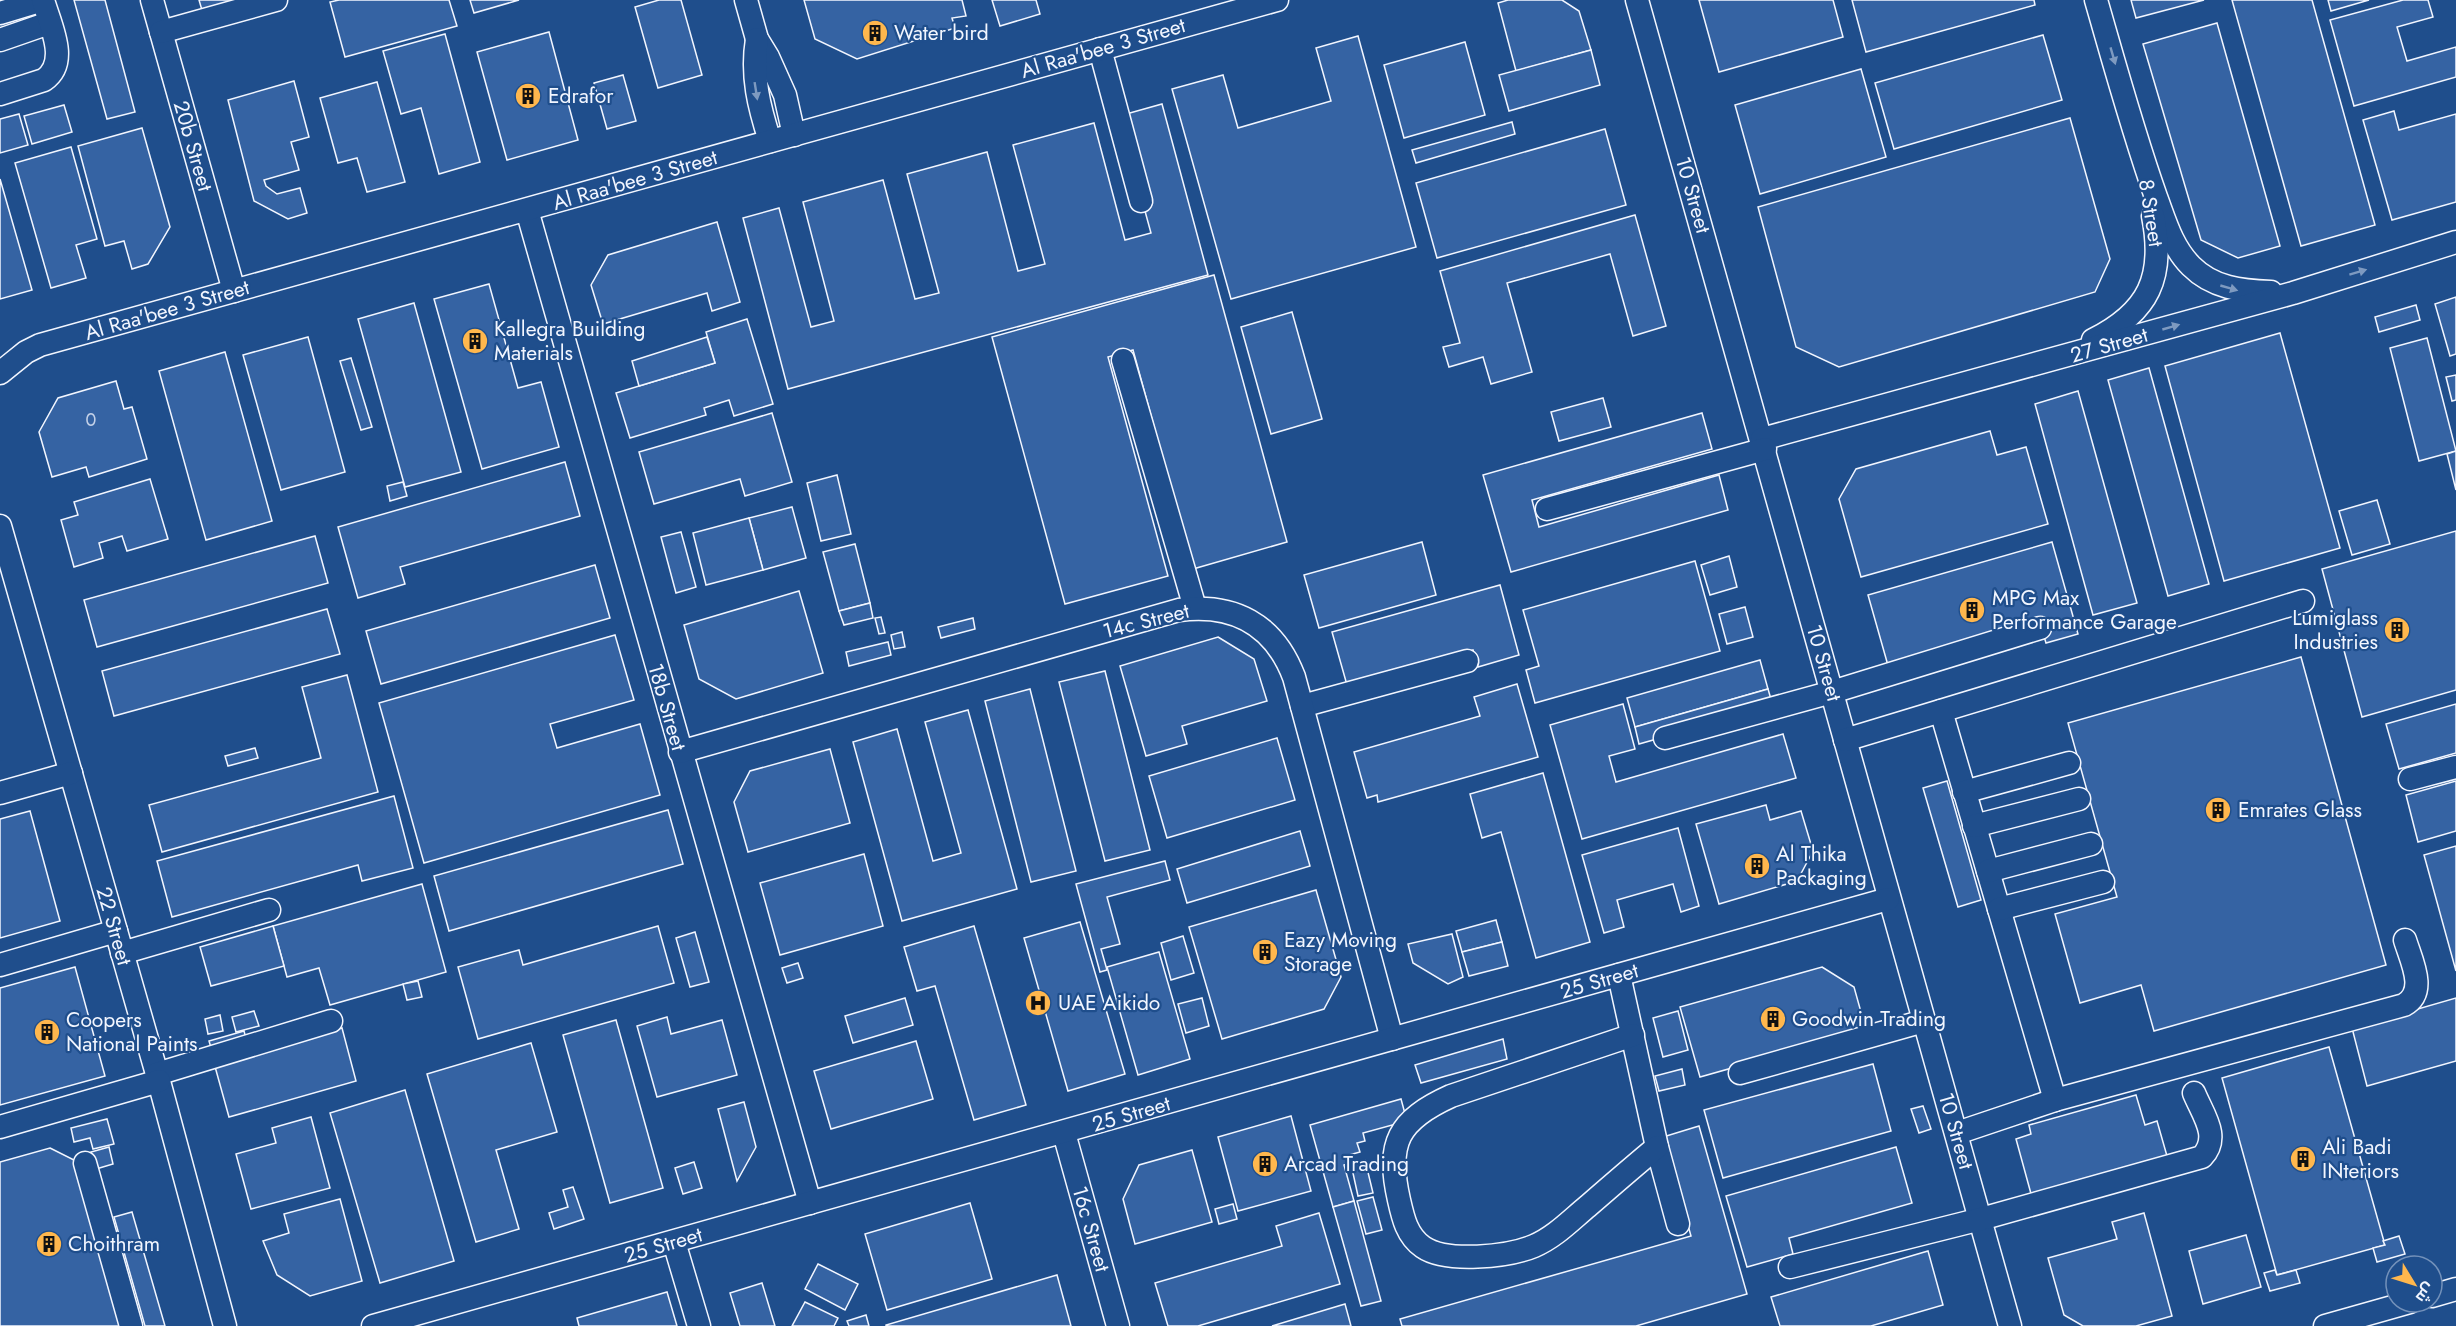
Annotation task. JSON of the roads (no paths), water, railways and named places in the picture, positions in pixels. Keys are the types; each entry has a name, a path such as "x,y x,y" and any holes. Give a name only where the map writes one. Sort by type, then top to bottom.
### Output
{"street":[{"path":"0,13 43,0 58,58 54,71 44,80 0,94"},
{"name":"20b Street","path":"152,0 234,291"},
{"path":"161,32 276,0"},
{"path":"746,0 757,39 785,95 794,135"},
{"name":"Al Raa'bee 3 Street","path":"0,373 19,357 40,345 1276,0"},
{"name":"10 Street","path":"1637,0 1763,444 1888,899 1957,1133 2010,1326"},
{"name":"8 Street","path":"2096,0 2142,159 2173,241 2191,266 2209,279 2230,289 2244,292 2294,293"},
{"path":"0,40 49,23"},
{"path":"757,39 755,85 758,104 770,141"},
{"path":"1100,49 1141,201"},
{"name":"8 Street","path":"2054,360 2121,325 2139,306 2152,283 2157,264 2158,244 2142,159"},
{"name":"18b Street","path":"527,210 810,1203"},
{"name":"27 Street","path":"1547,509 1763,444 2294,293 2455,242"},
{"path":"1123,360 1195,608"},
{"name":"22 Street","path":"0,526 4,557 71,773 158,1078 225,1326"},
{"path":"1845,740 2303,601"},
{"name":"14c Street","path":"680,752 1156,616 1195,608 1227,611 1257,625 1269,635 1288,662 1392,1039"},
{"path":"1665,738 1832,692 2040,627"},
{"path":"1302,706 1467,661"},
{"path":"1941,711 2055,1100"},
{"path":"1965,792 2069,763"},
{"path":"2410,779 2456,767"},
{"path":"0,794 71,773"},
{"path":"1974,826 2079,799"},
{"path":"1988,871 2091,844"},
{"path":"1999,909 2103,882"},
{"name":"25 Street","path":"373,1326 1888,899"},
{"path":"0,965 269,910"},
{"path":"1957,1133 2055,1100 2404,1005 2414,997 2417,984 2405,940"},
{"path":"1620,975 1658,1147 1678,1224"},
{"path":"0,1127 331,1021"},
{"path":"1740,1073 1924,1021"},
{"path":"1633,1035 1451,1096 1425,1109 1404,1130 1393,1157 1392,1172 1402,1217 1414,1239 1434,1252 1446,1255 1492,1255 1521,1251 1535,1246 1560,1231 1658,1147"},
{"path":"1790,1267 1980,1219 2202,1157 2209,1149 2212,1140 2194,1093"},
{"name":"16c Street","path":"1064,1133 1118,1326"},
{"path":"85,1163 131,1326"},
{"path":"674,1242 699,1326"},
{"path":"2325,1326 2384,1309"}],"place":[{"name":"Water bird","path":"875,33"},
{"name":"Edrafor","path":"528,96"},
{"name":"Kallegra Building Materials","path":"475,341"},
{"name":"MPG Max Performance Garage","path":"1972,610"},
{"name":"Lumiglass Industries","path":"2397,630"},
{"name":"Emrates Glass","path":"2218,810"},
{"name":"Al Thika Packaging","path":"1757,866"},
{"name":"Eazy Moving Storage","path":"1265,952"},
{"name":"UAE Aikido","path":"1038,1003"},
{"name":"Goodwin Trading","path":"1773,1019"},
{"name":"Coopers National Paints","path":"47,1032"},
{"name":"Ali Badi INteriors","path":"2303,1159"},
{"name":"Arcad Trading","path":"1265,1164"},
{"name":"Choithram","path":"49,1244"}]}
